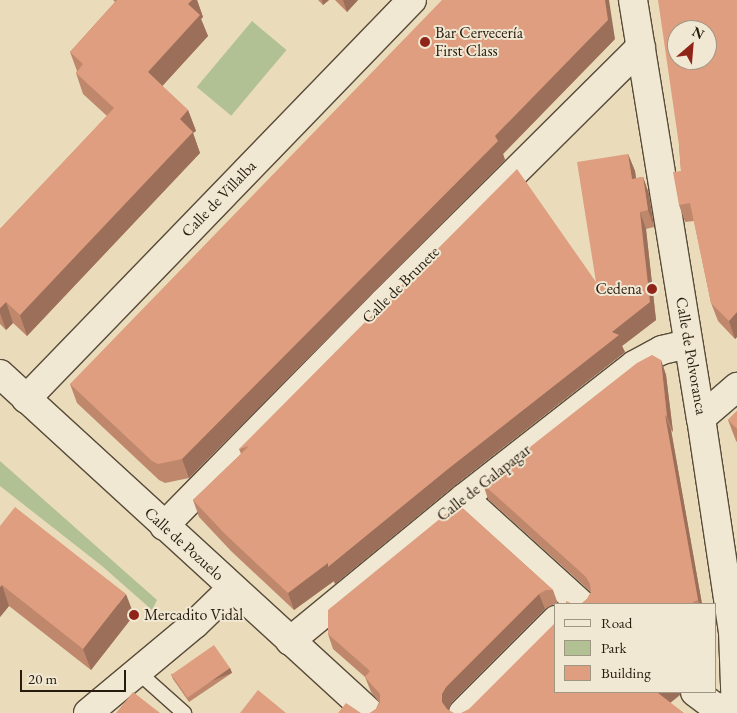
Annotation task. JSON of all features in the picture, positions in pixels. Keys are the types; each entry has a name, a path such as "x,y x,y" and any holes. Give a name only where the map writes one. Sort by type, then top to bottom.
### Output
{"street":[{"name":"Calle de Villalba","path":"26,398 412,0"},
{"name":"Calle de Polvoranca","path":"633,0 688,344 702,418 733,631 736,713"},
{"name":"Calle de Brunete","path":"164,526 384,302 641,47"},
{"name":"Calle de Galapagar","path":"290,641 464,498 634,365 662,350 688,344"},
{"name":"Calle de Pozuelo","path":"0,374 370,713"},
{"path":"702,418 737,388"},
{"path":"464,498 576,603"},
{"path":"88,713 195,624 232,588"},
{"path":"462,713 554,622"},
{"path":"696,693 716,708 737,706"}],"lane":[{"path":"138,672 184,713"}],"green space":[{"path":"252,21 286,50 231,116 197,87"},
{"path":"0,461 157,600 152,610 102,566 0,486"}],"building":[{"path":"117,0 192,0 188,4 200,15 148,72 188,110 180,119 193,132 20,315 6,302 0,308 0,229 114,108 76,73 83,64 70,52"},
{"path":"442,0 605,0 608,20 495,136 498,141 182,459 158,464 152,461 70,384"},
{"path":"658,0 737,0 737,312 729,321 711,303 690,203 679,205 673,172 681,171 668,70 717,70 717,20 667,20 667,62"},
{"path":"628,154 632,179 643,177 648,210 640,212 650,302 612,332 619,335 448,469 328,567 328,563 288,593 225,534 193,500 249,446 239,449 517,169 596,282 577,162"},
{"path":"652,355 661,360 667,417 665,415 698,600 693,602 582,603 591,592 590,584 586,577 483,484 637,363"},
{"path":"737,411 737,429 728,420"},
{"path":"458,504 553,590 546,590 539,594 446,687 442,694 442,702 447,709 454,713 370,713 376,709 380,702 380,694 365,677 370,671 328,634 328,610"},
{"path":"15,507 126,594 83,649 2,585 0,587 0,526"},
{"path":"554,624 554,693 658,693 684,713 461,713 469,709"},
{"path":"214,645 230,668 187,698 171,675"},
{"path":"258,690 286,713 240,713"},
{"path":"133,692 160,713 116,713"},
{"path":"346,703 361,713 338,713"}],"place":[{"name":"Bar Cervecería First Class","path":"425,42"},
{"name":"Cedena","path":"652,289"},
{"name":"Mercadito Vidal","path":"134,615"}]}
